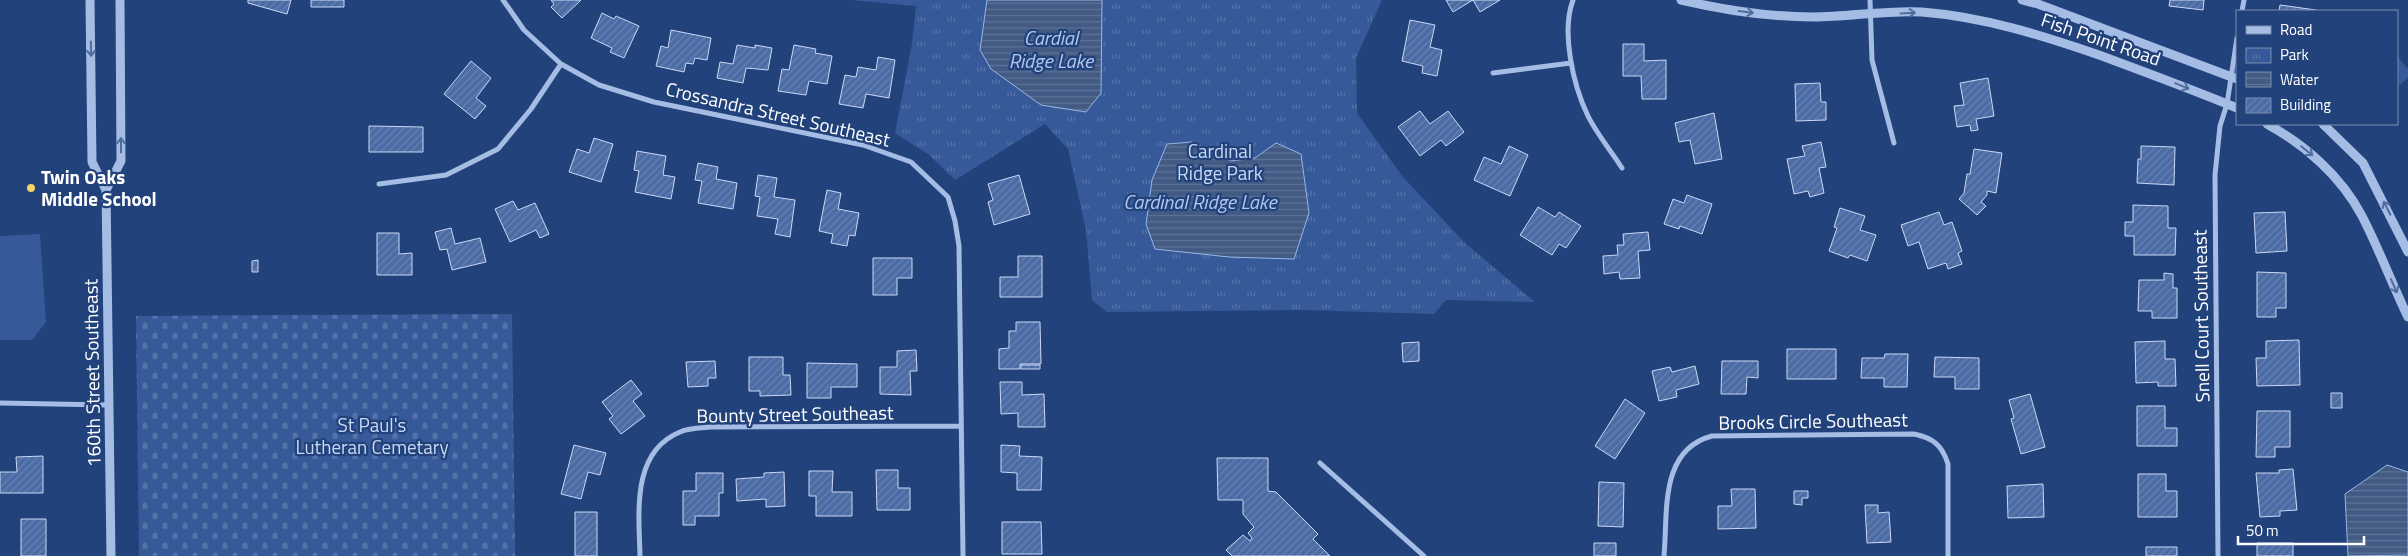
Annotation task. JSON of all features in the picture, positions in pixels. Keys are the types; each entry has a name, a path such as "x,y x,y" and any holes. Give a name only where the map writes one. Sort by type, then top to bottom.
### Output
{"street":[{"name":"160th Street Southeast","path":"90,0 92,162 106,190 111,556"},
{"name":"160th Street Southeast","path":"106,190 121,161 120,0"},
{"name":"Crossandra Street Southeast","path":"503,0 524,30 561,64 599,85 654,102 863,145 911,162 928,176 948,197 955,221 958,246 962,556"},
{"path":"1573,0 1568,13 1568,54 1588,116 1622,168"},
{"name":"Fish Point Road","path":"1681,0 1720,9 1772,15 1812,17 1921,12 1978,19 2024,30 2164,79 2236,108"},
{"path":"1870,0 1872,60 1894,143"},
{"name":"Fish Point Road","path":"2022,0 2038,4 2233,78"},
{"name":"Snell Court Southeast","path":"2218,556 2215,175 2220,126 2233,78 2236,48"},
{"path":"379,184 446,176 498,149 531,109 561,64"},
{"path":"1493,73 1571,64"},
{"path":"2269,125 2290,137 2318,159 2361,214 2408,317"},
{"path":"2324,125 2363,163 2408,252"},
{"path":"0,403 108,405"},
{"name":"Bounty Street Southeast","path":"640,556 638,494 646,467 656,447 680,432 711,427 961,426"},
{"name":"Brooks Circle Southeast","path":"1664,556 1671,476 1681,454 1698,440 1712,436 1914,434 1937,442 1944,452 1948,464 1948,556"},
{"path":"1320,462 1424,556"}],"green space":[{"name":"Cardinal Ridge Park","path":"851,0 1382,0 1356,58 1357,113 1402,176 1465,243 1535,302 1446,300 1434,314 1305,310 1107,312 1092,300 1086,230 1068,149 1045,124 955,180 928,154 895,133 912,44 916,6"},
{"path":"2398,57 2408,69 2408,78 2399,86"},
{"path":"40,234 46,322 32,340 0,340 0,236"},
{"name":"St Paul's Lutheran Cemetary","path":"512,314 515,556 139,556 136,316"}],"water":[{"name":"Cardial Ridge Lake","path":"987,0 1102,0 1101,93 1086,112 1041,105 991,69 980,50"},
{"name":"Cardinal Ridge Lake","path":"1192,142 1231,161 1255,158 1276,143 1301,154 1309,213 1294,259 1229,257 1155,249 1146,224 1152,180 1167,144"},
{"path":"2387,465 2408,472 2408,555 2348,556 2345,494"}],"building":[{"path":"248,0 291,0 287,14 248,3"},
{"path":"311,0 344,0 344,7 311,7"},
{"path":"551,0 581,0 562,18 551,7 554,4"},
{"path":"1446,0 1473,0 1453,12"},
{"path":"1473,0 1500,0 1480,12"},
{"path":"2170,0 2204,0 2203,10 2169,6"},
{"path":"2280,5 2316,10 2279,10"},
{"path":"602,13 614,19 616,16 639,26 624,58 610,52 612,48 591,38"},
{"path":"1410,20 1435,25 1430,47 1442,50 1437,76 1422,73 1423,66 1402,61"},
{"path":"671,30 711,38 707,60 695,58 693,64 686,63 684,72 656,66 661,46 668,48"},
{"path":"1623,44 1644,44 1644,61 1666,60 1666,99 1642,99 1641,76 1623,76"},
{"path":"737,45 755,48 755,45 772,48 768,70 746,68 743,83 717,78 720,62 733,64"},
{"path":"794,45 816,49 815,53 832,56 827,84 809,81 806,95 778,91 782,69 789,70"},
{"path":"878,57 895,60 889,98 866,94 863,108 839,104 845,75 856,77 858,67 876,70"},
{"path":"471,61 491,78 476,98 486,106 475,119 444,94"},
{"path":"1988,78 1994,116 1976,119 1978,130 1971,131 1970,125 1957,127 1954,106 1964,105 1960,83"},
{"path":"1820,83 1821,102 1826,102 1826,120 1796,121 1795,84"},
{"path":"1420,111 1430,124 1448,111 1464,132 1446,146 1441,140 1420,156 1398,127"},
{"path":"1714,113 1722,159 1695,164 1690,140 1679,142 1675,123"},
{"path":"369,126 423,127 423,152 369,152"},
{"path":"594,138 613,144 601,182 569,172 577,149 589,153"},
{"path":"1821,142 1826,167 1819,168 1824,193 1810,197 1808,191 1794,194 1787,159 1805,156 1802,146"},
{"path":"1509,146 1528,155 1510,196 1474,180 1484,157 1501,164"},
{"path":"2141,146 2175,147 2174,185 2137,183 2138,159 2141,159"},
{"path":"1974,149 2002,153 1996,193 1987,191 1987,195 1981,202 1986,206 1977,215 1959,199 1964,193 1967,174 1970,174"},
{"path":"637,151 666,156 663,175 675,177 671,199 635,192 639,171 634,170"},
{"path":"698,163 718,167 716,179 737,183 733,209 698,203 702,181 695,180"},
{"path":"758,175 777,178 774,197 795,200 790,237 775,234 778,219 757,216 760,197 755,196"},
{"path":"1019,175 1030,214 994,225 988,202 993,200 988,184"},
{"path":"827,190 841,193 838,209 859,213 855,236 849,235 847,246 831,243 833,234 819,231"},
{"path":"1687,195 1712,204 1702,234 1680,226 1679,229 1664,224 1673,199 1684,203"},
{"path":"513,201 518,210 535,203 549,234 540,238 536,230 510,242 495,209"},
{"path":"2133,205 2168,206 2168,228 2176,228 2175,255 2134,255 2134,236 2125,236 2125,222 2133,222"},
{"path":"1538,207 1555,217 1559,212 1581,226 1566,248 1559,244 1552,255 1520,235"},
{"path":"1840,208 1865,216 1860,230 1876,235 1867,261 1850,255 1848,258 1829,251 1837,228 1834,227"},
{"path":"1939,212 1944,225 1952,222 1962,251 1958,253 1962,264 1948,269 1946,263 1928,269 1919,242 1908,246 1901,225"},
{"path":"2285,212 2287,251 2256,253 2254,213"},
{"path":"451,228 455,244 480,238 486,262 452,270 447,249 440,250 435,232"},
{"path":"1648,232 1650,250 1638,251 1640,278 1620,279 1619,272 1604,274 1603,256 1618,255 1617,245 1624,245 1623,234"},
{"path":"377,233 399,233 399,254 412,253 412,275 377,275"},
{"path":"1018,256 1042,256 1042,297 1000,297 1000,277 1018,277"},
{"path":"873,258 912,258 912,278 897,278 897,295 873,295"},
{"path":"258,260 258,272 252,272 252,261"},
{"path":"2257,272 2286,273 2286,308 2276,308 2276,317 2257,317"},
{"path":"2164,273 2173,274 2173,288 2177,288 2177,318 2152,318 2152,311 2138,311 2139,280 2164,280"},
{"path":"1016,322 1040,322 1041,364 1020,364 1020,369 999,369 999,349 1009,348 1009,331 1016,331"},
{"path":"2299,340 2300,385 2257,386 2256,358 2266,358 2266,341"},
{"path":"2165,341 2165,359 2175,359 2176,386 2158,386 2158,382 2136,383 2135,342"},
{"path":"1419,342 1419,361 1403,362 1402,343"},
{"path":"1787,349 1836,349 1836,379 1787,379"},
{"path":"916,350 917,371 910,371 911,395 880,394 880,367 897,367 897,351"},
{"path":"1885,354 1908,354 1907,387 1884,387 1884,378 1861,378 1862,358 1884,358"},
{"path":"749,357 783,357 783,375 790,375 791,395 760,396 760,391 749,391"},
{"path":"1935,357 1979,358 1979,389 1955,389 1955,377 1934,377"},
{"path":"715,361 716,378 708,378 708,386 688,387 686,362"},
{"path":"1722,361 1758,361 1758,378 1747,377 1746,394 1721,394"},
{"path":"807,363 857,364 857,387 831,387 831,398 807,398"},
{"path":"1021,365 1040,365 1040,369 1021,369"},
{"path":"1695,366 1699,384 1676,390 1677,397 1659,401 1652,371 1670,367 1672,372"},
{"path":"631,380 642,394 633,401 645,416 621,434 609,419 613,416 602,402"},
{"path":"1000,382 1022,382 1022,395 1044,394 1045,427 1018,427 1018,413 1001,414"},
{"path":"2331,393 2342,393 2342,408 2331,408"},
{"path":"2030,394 2045,447 2021,454 2011,419 2014,418 2009,400"},
{"path":"1625,399 1645,413 1615,459 1595,446"},
{"path":"2137,406 2165,406 2165,428 2177,428 2177,446 2137,446"},
{"path":"2257,411 2290,411 2290,447 2275,447 2275,457 2256,457"},
{"path":"574,445 606,453 600,475 588,472 581,499 561,494"},
{"path":"1001,445 1020,446 1019,456 1042,457 1041,490 1017,490 1017,473 1001,472"},
{"path":"43,456 43,493 0,493 0,472 17,472 16,457"},
{"path":"1217,458 1268,458 1268,491 1276,492 1318,534 1313,539 1330,556 1232,556 1226,550 1243,535 1250,541 1252,538 1248,533 1254,527 1243,514 1243,500 1218,500"},
{"path":"2293,469 2297,510 2280,511 2280,516 2260,517 2256,473 2279,473 2279,470"},
{"path":"876,470 898,470 898,488 910,488 910,510 877,510"},
{"path":"809,471 833,471 832,492 852,492 852,516 816,516 816,496 809,496"},
{"path":"784,472 785,506 766,507 766,499 737,501 736,479 764,477 764,473"},
{"path":"696,473 723,473 723,493 719,493 719,516 695,516 695,525 683,525 683,491 696,491"},
{"path":"2138,474 2166,474 2166,491 2177,491 2177,517 2138,517"},
{"path":"1599,482 1624,483 1623,527 1598,526"},
{"path":"2043,484 2044,517 2008,518 2007,486"},
{"path":"1731,489 1755,489 1756,528 1718,529 1718,506 1732,506"},
{"path":"1794,491 1808,491 1808,498 1802,498 1802,505 1794,504"},
{"path":"1865,505 1878,505 1878,513 1889,512 1891,542 1867,543"},
{"path":"575,512 597,512 597,556 575,556"},
{"path":"21,519 46,519 46,556 21,556"},
{"path":"1002,522 1041,522 1042,554 1002,554"},
{"path":"1594,543 1616,543 1616,556 1594,556"},
{"path":"2257,543 2293,543 2293,556 2257,556"},
{"path":"2146,547 2177,547 2177,556 2146,556"}],"place":[{"name":"Twin Oaks Middle School","path":"31,188"}]}
